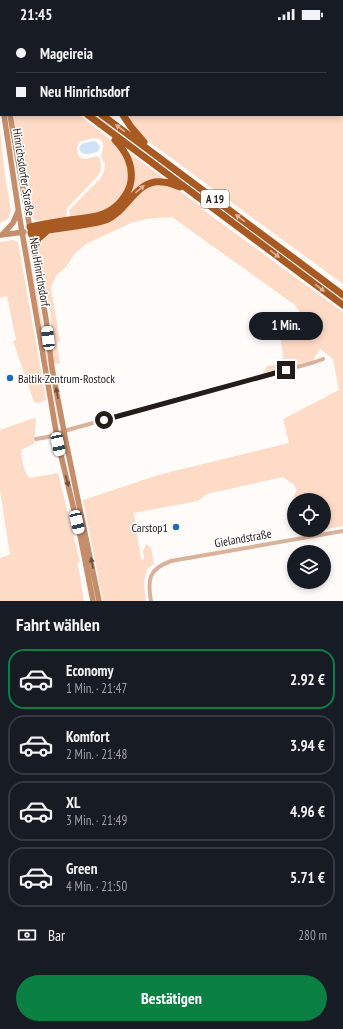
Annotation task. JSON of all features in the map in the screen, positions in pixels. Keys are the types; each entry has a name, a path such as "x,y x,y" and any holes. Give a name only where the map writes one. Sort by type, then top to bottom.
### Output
{"highway":[{"name":"A 19","path":"89,116 343,305"},
{"name":"A 19","path":"103,116 343,295"},
{"path":"124,116 136,134 151,147 160,158"},
{"path":"30,230 102,215 114,208 124,198 131,179 129,160 124,150 101,125"},
{"path":"30,230 51,229 96,223 108,219 120,211 140,188 149,183 164,182 187,189"},
{"path":"34,250 40,237 51,229"}],"main road":[{"name":"Hinrichsdorfer Straße","path":"4,116 22,232"},
{"name":"Hinrichsdorfer Straße","path":"10,116 30,230"},
{"path":"1,236 14,221 18,209"},
{"path":"22,232 30,230"},
{"name":"Neu Hinrichsdorf","path":"30,230 47,327 50,355 66,442 99,601"},
{"name":"Neu Hinrichsdorf","path":"1,236 22,232 56,434 80,535 93,601"},
{"path":"55,426 64,431"},
{"path":"56,434 64,436 66,442"}],"street":[{"path":"36,439 323,359"},
{"name":"Gielandstraße","path":"151,601 149,582 151,576 159,566 171,561 343,531"}],"shaded area":[{"path":"13,116 80,116 119,146 129,167 128,187 113,207 101,212 70,216 69,210 101,178 104,171 105,165 101,156 103,143 99,138 95,138 79,142 77,148 80,157 83,159 99,157 101,162 100,171 98,176 67,208 66,217 38,221 31,215"},
{"path":"127,116 343,116 343,284 144,138"},
{"path":"0,129 4,169 11,211 8,219 0,223"},
{"path":"128,152 165,179 158,180 119,209 91,220 128,194"},
{"path":"163,184 176,188 203,208 202,209 343,312 343,526 331,529 331,493 295,493 297,490 294,485 283,477 207,494 198,501 134,513 141,560 144,559 143,551 146,544 151,548 154,564 147,569 144,583 146,601 103,601 83,500 158,475 289,443 283,419 339,390 333,359 320,349 313,360 263,373 267,366 274,365 281,361 283,356 281,341 298,322 299,311 295,305 172,217 146,219 131,223 88,243 76,252 65,268 56,276 51,288 60,341 57,343 60,364 54,363 50,309 39,252 39,248 44,238 51,232 98,225 144,188"},
{"path":"13,240 18,242 46,400 39,403 34,402 13,341 16,340 7,296 0,298 0,242"},
{"path":"27,242 61,425 59,425"},
{"path":"36,418 34,444 21,450 23,465 29,478 58,473 80,562 77,563 84,601 0,601 0,558 10,555 0,490 0,430"}],"water":[{"path":"94,141 99,145 100,148 98,151 86,154 82,153 79,149 82,144"}],"place":[{"name":"Baltik-Zentrum-Rostock","path":"10,378"},
{"name":"Carstop1","path":"176,527"}],"route":[{"path":"104,420 286,370"}]}
